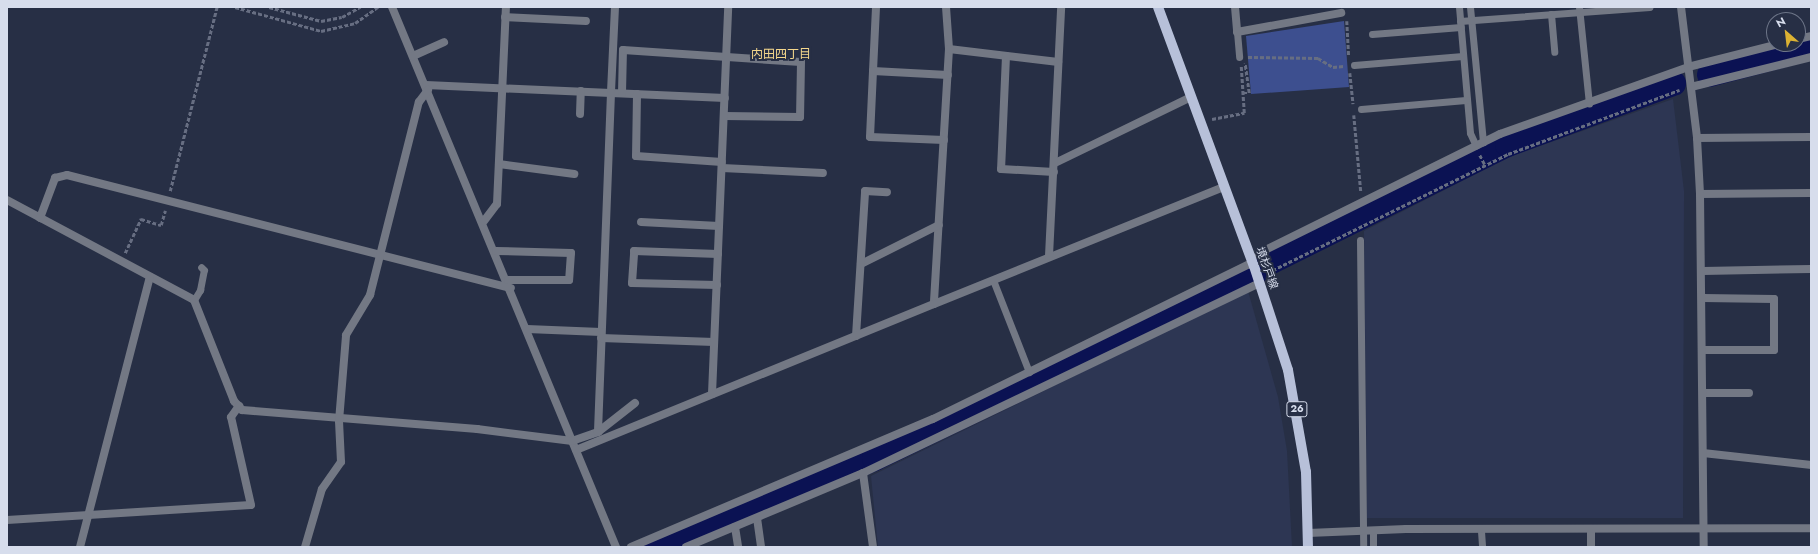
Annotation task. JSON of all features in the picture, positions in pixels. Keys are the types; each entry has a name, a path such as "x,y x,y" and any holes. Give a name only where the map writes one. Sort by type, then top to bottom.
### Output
{"main road":[{"name":"境杉戸線","path":"1158,7 1252,262 1262,277 1298,414 1306,472 1308,547"}],"street":[{"path":"392,7 484,221 616,547"},
{"path":"484,221 497,204 506,7"},
{"path":"598,432 615,7"},
{"path":"712,394 728,7"},
{"path":"876,7 870,137 944,140"},
{"path":"934,304 948,75 949,49 946,7"},
{"path":"1049,256 1055,162 1061,7"},
{"path":"1235,7 1237,32 1341,13"},
{"path":"1681,7 1697,138 1700,194 1704,350 1704,547"},
{"path":"505,17 586,21"},
{"path":"413,56 444,42"},
{"path":"631,547 874,446 1029,372 1252,262 1479,146 1688,66 1766,47"},
{"path":"949,49 1058,62"},
{"path":"622,93 623,50 801,62 800,117 724,116"},
{"path":"1006,56 1001,169 1054,172"},
{"path":"1691,87 1811,57"},
{"path":"873,71 948,75"},
{"path":"427,87 502,87 725,98"},
{"path":"305,547 322,489 341,462 339,421 346,335 370,295 418,102 427,87"},
{"path":"580,114 581,91"},
{"path":"637,94 636,156 823,173"},
{"path":"1055,162 1191,97"},
{"path":"1697,138 1811,138"},
{"path":"499,164 574,174"},
{"path":"40,218 55,178 67,175 511,288"},
{"path":"576,450 1049,256 1224,187"},
{"path":"856,336 865,191 887,192"},
{"path":"1700,194 1811,193"},
{"path":"7,200 194,300 239,406 253,413 339,421 478,429 572,441 598,432 635,403"},
{"path":"642,222 719,226"},
{"path":"861,264 939,225"},
{"path":"496,251 571,253 570,280 508,280"},
{"path":"717,285 632,283 634,251 718,254"},
{"path":"1703,271 1811,269"},
{"path":"80,547 150,277"},
{"path":"688,547 735,526 863,474 1262,277"},
{"path":"1703,298 1774,299 1774,350 1704,350"},
{"path":"527,329 714,342"},
{"path":"1703,393 1749,393"},
{"path":"7,520 251,505 231,417 239,406"},
{"path":"1704,453 1811,465"},
{"path":"863,474 873,547"},
{"path":"756,518 761,547"},
{"path":"735,526 738,547"},
{"path":"1308,533 1363,531 1811,528"},
{"path":"1591,530 1591,547"}],"lane":[{"path":"1459,7 1470,133 1479,146"},
{"path":"1470,7 1479,146"},
{"path":"1372,34 1460,24 1471,20 1551,14 1579,10 1649,7"},
{"path":"1579,10 1589,103"},
{"path":"1551,14 1554,52"},
{"path":"1237,32 1239,57"},
{"path":"1354,65 1463,56"},
{"path":"1464,65 1474,64"},
{"path":"1361,109 1466,100"},
{"path":"1360,240 1363,547"},
{"path":"194,300 200,290 204,270 201,267"},
{"path":"993,280 1029,372"},
{"path":"1373,531 1373,547"},
{"path":"1481,531 1482,547"}],"path":[{"path":"121,261 141,219 161,225 217,7"},
{"path":"235,7 321,31 355,23 377,7"},
{"path":"269,7 321,21 342,17 360,7"},
{"path":"1201,123 1244,114 1239,57 1318,58 1333,67 1354,65"},
{"path":"1262,277 1485,165 1679,90"},
{"path":"1479,146 1485,165"}],"shaded area":[{"path":"1344,21 1349,87 1251,94 1246,36"},
{"path":"1673,99 1684,191 1683,518 1367,518 1364,231 1511,156"},
{"path":"1248,291 1278,397 1287,451 1292,547 878,547 871,476"}],"waterway":[{"path":"1709,74 1811,47"},
{"path":"652,547 874,458 1243,280 1267,263 1507,144 1673,83"}],"district":[{"name":"内田四丁目","path":"781,55"}]}
